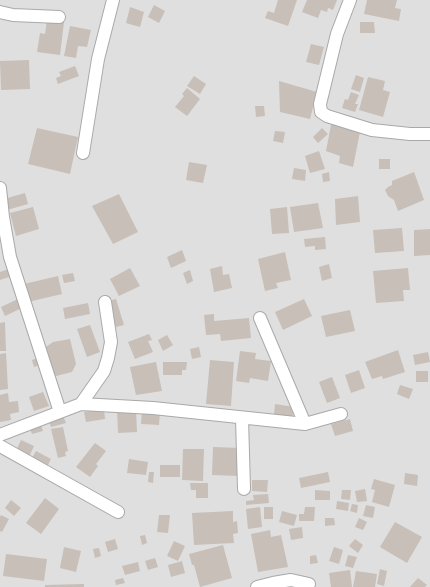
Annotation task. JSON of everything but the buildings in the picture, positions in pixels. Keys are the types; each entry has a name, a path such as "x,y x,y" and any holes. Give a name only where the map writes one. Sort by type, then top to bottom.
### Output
{"street":[{"path":"83,153 98,58 113,0"},
{"path":"350,0 337,34 320,104 321,112 327,116 372,130 410,134 430,134"},
{"path":"0,12 13,15 59,17"},
{"path":"0,188 10,258 60,412"},
{"path":"81,404 104,371 108,358 111,342 104,302"},
{"path":"260,318 305,424"},
{"path":"0,435 81,404 153,408 305,424 341,414"},
{"path":"242,418 244,489"},
{"path":"0,446 118,512"},
{"path":"257,587 291,580 308,584"}],"shaded area":[{"path":"0,0 430,0 430,587 0,587"}]}
